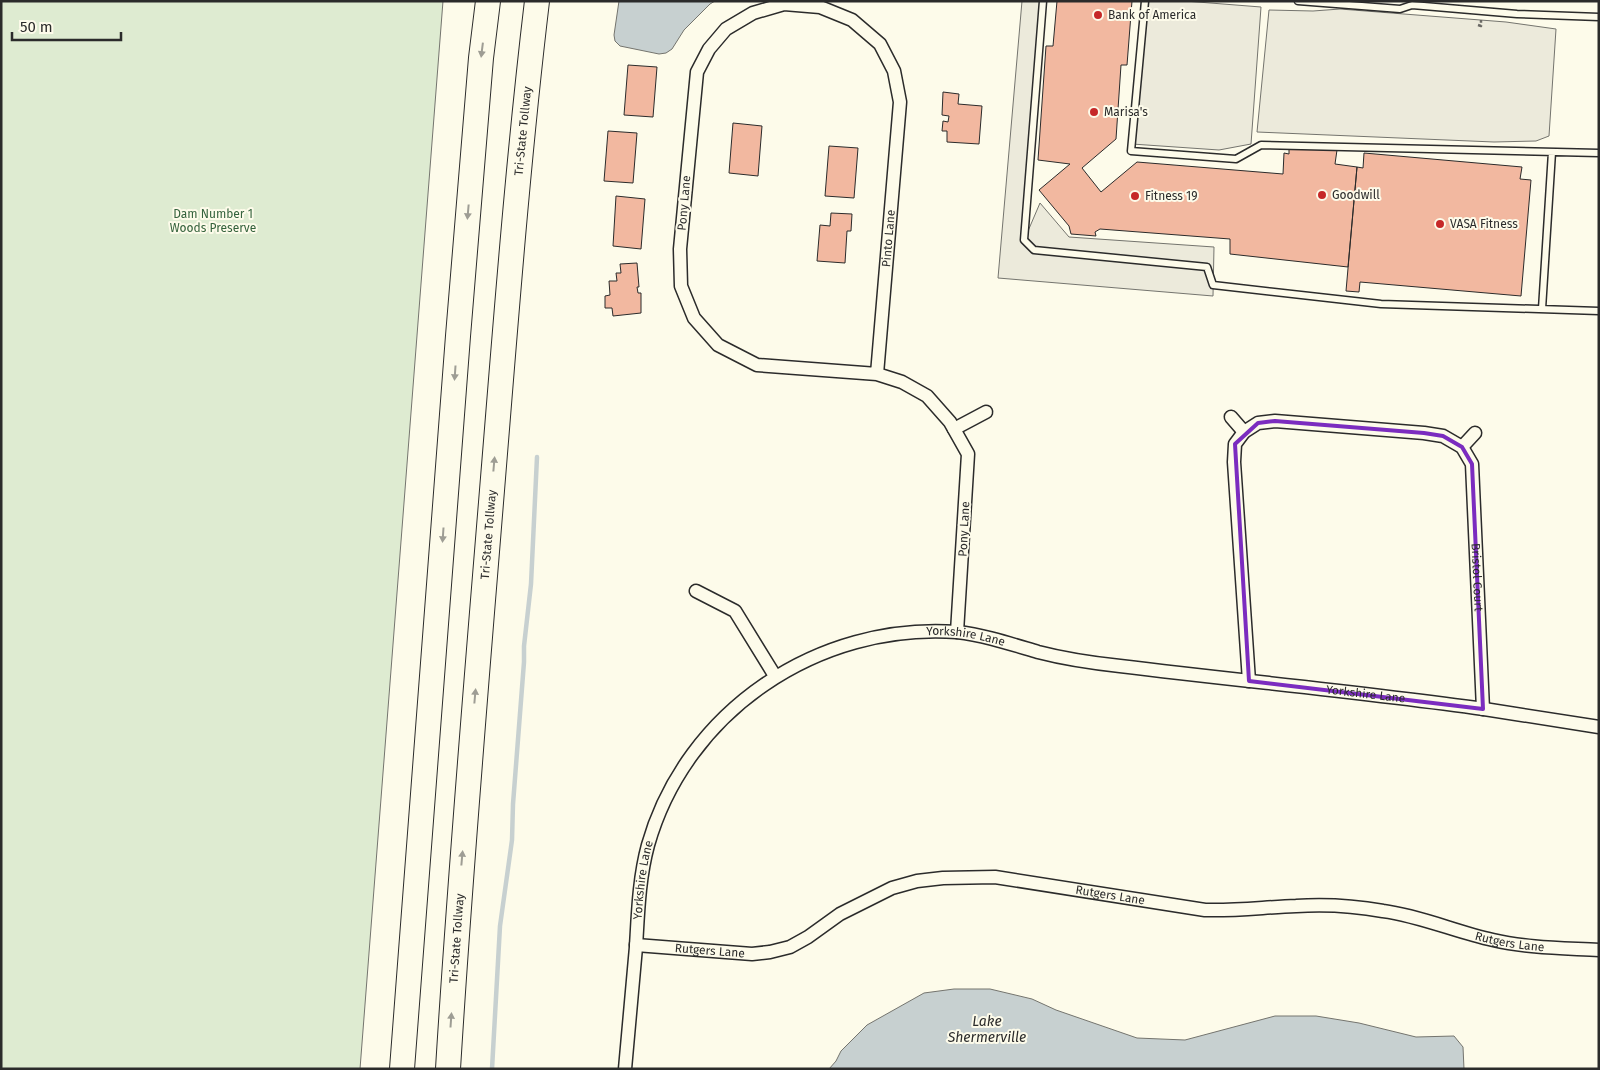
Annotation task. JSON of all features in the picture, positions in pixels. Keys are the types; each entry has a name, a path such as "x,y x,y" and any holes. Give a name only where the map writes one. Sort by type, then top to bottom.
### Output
{"highway":[{"path":"402,1069 459,326 481,58 488,1"},
{"name":"Tri-State Tollway","path":"448,1069 459,884 500,390 537,1"}],"street":[{"name":"Pony Lane","path":"900,102 894,71 880,44 852,20 820,7 784,4 753,13 726,30 709,49 697,72 680,249 681,286 694,318 718,345 757,365 877,374 902,382 927,396 950,422 968,454 957,632"},
{"name":"Pinto Lane","path":"877,374 900,102"},
{"path":"954,429 986,412"},
{"path":"1231,417 1244,432"},
{"path":"1249,681 1234,462 1235,444 1244,432 1258,423 1275,420 1424,433 1443,436 1462,447 1474,433"},
{"name":"Bristol Court","path":"1462,447 1472,464 1483,709"},
{"path":"696,591 734,611 775,676"},
{"name":"Yorkshire Lane","path":"625,1069 640,884 648,846 658,815 674,781 698,747 721,720 745,697 775,676 820,655 887,636 957,632 1072,660 1483,709 1599,727"},
{"name":"Rutgers Lane","path":"636,945 752,954 770,952 790,947 808,937 840,914 892,888 917,881 943,878 995,877 1205,910 1335,906 1384,911 1432,921 1493,940 1525,946 1599,950"}],"lane":[{"path":"1043,1 1024,240 1034,250 1207,267 1213,285 1381,304 1599,311"},
{"path":"1145,1 1131,151 1236,159 1261,145 1599,153"},
{"path":"1298,1 1400,9 1412,3 1434,4 1516,14 1599,17"},
{"path":"1542,309 1552,152"}],"highlighted area":[{"path":"1275,421 1424,433 1443,436 1462,447 1472,464 1483,709 1249,681 1235,444 1258,423"}],"green space":[{"name":"Dam Number 1 Woods Preserve","path":"1,1 443,1 360,1069 1,1069"}],"shaded area":[{"path":"1022,1 1043,1 1025,238 1040,203 1069,237 1214,247 1213,296 998,278"},
{"path":"1145,1 1185,1 1261,7 1251,144 1219,150 1132,144"},
{"path":"1340,9 1506,22 1556,29 1549,136 1536,141 1494,142 1257,132 1269,10 1313,11"}],"water":[{"path":"619,1 715,1 684,30 672,49 666,53 659,54 620,46 615,41 614,35"},
{"name":"Lake Shermerville","path":"954,989 990,989 1032,999 1056,1010 1137,1038 1185,1040 1275,1016 1316,1016 1359,1023 1416,1037 1454,1036 1463,1047 1464,1069 829,1069 841,1051 867,1025 924,993"}],"building":[{"path":"1057,1 1132,1 1127,65 1121,65 1116,139 1082,168 1101,192 1137,162 1283,174 1284,153 1289,154 1289,147 1337,150 1335,164 1357,167 1348,267 1230,254 1230,239 1100,229 1095,232 1096,236 1071,234 1069,226 1039,190 1070,164 1038,160 1046,46 1053,46"},
{"path":"628,65 657,67 653,117 624,115"},
{"path":"943,92 959,94 958,104 982,106 979,144 947,142 947,131 942,131 943,121 948,122 949,116 942,115"},
{"path":"733,123 762,126 758,176 729,173"},
{"path":"608,131 637,133 633,183 604,181"},
{"path":"829,146 858,148 854,198 825,196"},
{"name":"VASA Fitness","path":"1364,153 1522,167 1520,179 1531,180 1521,296 1360,282 1359,292 1346,291 1357,167 1363,168"},
{"path":"616,196 645,199 641,249 613,246"},
{"path":"831,213 852,214 851,231 847,231 845,263 817,261 820,225 830,226"},
{"path":"637,263 639,287 637,287 638,293 641,293 641,313 613,316 612,308 605,308 605,296 610,295 609,281 617,281 616,273 621,273 620,264"}],"waterway":[{"path":"492,1069 500,926 512,840 524,646 531,584 537,457"}],"place":[{"name":"Bank of America","path":"1098,15"},
{"name":"Marisa's","path":"1094,112"},
{"name":"Goodwill","path":"1322,195"},
{"name":"Fitness 19","path":"1135,196"},
{"name":"VASA Fitness","path":"1440,224"}]}
